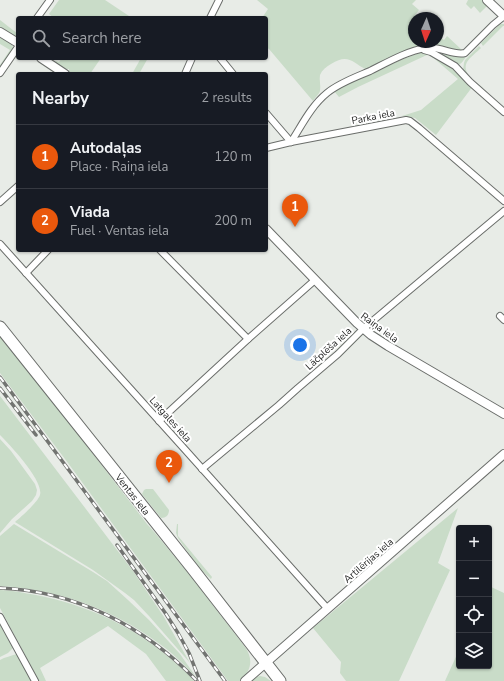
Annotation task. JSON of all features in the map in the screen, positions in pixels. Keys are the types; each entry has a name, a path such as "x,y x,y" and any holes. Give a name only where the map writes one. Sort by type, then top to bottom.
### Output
{"highway":[{"name":"Ventas iela","path":"0,327 280,681"}],"street":[{"path":"38,16 50,0"},
{"path":"211,16 219,0"},
{"path":"268,114 291,142 314,107 326,94 343,83 408,53 422,49 437,48 457,54 465,53 504,16 487,0"},
{"path":"0,32 16,42"},
{"path":"422,49 431,52 455,66 470,82 504,112"},
{"path":"0,73 16,50"},
{"path":"44,60 62,72"},
{"path":"186,72 191,60"},
{"path":"222,60 232,72"},
{"name":"Parka iela","path":"268,148 406,120 410,121 419,128 504,201"},
{"path":"0,202 16,188"},
{"name":"Lāčplēša iela","path":"202,469 338,354 363,329 504,211"},
{"name":"Raiņa iela","path":"268,231 363,329 391,348 504,414"},
{"name":"Latgales iela","path":"0,244 327,608"},
{"path":"26,273 46,252"},
{"path":"162,252 248,340"},
{"path":"159,421 316,280"},
{"name":"Artilērijas iela","path":"245,681 504,454"},
{"path":"0,617 35,681"}],"green space":[{"path":"59,0 105,0 129,16 52,16 49,14"},
{"path":"257,0 416,0 412,4 419,10 417,12 408,12 408,48 431,48 367,70 350,60 342,59 337,61 326,67 321,73 320,91 313,101 268,48 268,16 263,16 268,9"},
{"path":"468,0 482,0 488,5 480,13 474,6 471,9 466,4"},
{"path":"0,20 16,32 16,36 12,35 0,27"},
{"path":"500,24 504,24 504,26 483,46 481,43"},
{"path":"0,36 11,43 13,50 0,70 0,65 10,50 0,44"},
{"path":"447,36 463,51 459,52 444,48 444,40"},
{"path":"479,46 481,48 468,60 466,70 470,77 483,88 482,90 463,70 465,60"},
{"path":"434,51 468,54 457,66"},
{"path":"426,52 448,63 473,86 436,135 415,118 402,116 421,110 458,79 429,54 339,97 334,91 403,59"},
{"path":"60,60 100,60 91,72 69,72 69,69 64,69 55,63 56,61 59,62"},
{"path":"140,60 147,60 140,72 133,72"},
{"path":"0,337 245,647 250,656 250,665 247,673 240,681 228,681 0,373"},
{"path":"0,396 133,571 164,617 190,663 134,600 93,570 15,522 39,498 40,489 32,472 0,435"},
{"path":"0,439 11,451 35,484 37,490 32,501 12,519 0,533"},
{"path":"146,489 153,489 169,510 166,517 161,518 142,494"},
{"path":"458,508 438,563 450,570 399,681 346,681 340,673 341,662 313,628"},
{"path":"14,524 107,581 149,620 180,654 196,677 178,659 140,630 103,611 63,596 42,591 0,586 0,536"},
{"path":"177,524 178,536 212,577 211,579 199,568 178,538 176,533"},
{"path":"492,587 504,593 504,681 445,681 456,657 456,669 492,669"},
{"path":"0,590 9,590 55,599 108,618 125,627 157,648 184,670 194,681 166,681 146,654 108,626 40,668 46,681 39,681 0,608"},
{"path":"0,624 13,648 8,653 0,657"},
{"path":"17,654 32,681 0,681 0,660"},
{"path":"260,676 271,681 250,681 253,678"}],"railway":[{"path":"0,377 225,681"},
{"path":"0,388 36,435"},
{"path":"117,545 178,633 189,653 200,681"},
{"path":"0,588 55,596 81,604 107,615 154,643 196,680"}],"place":[{"name":"Autodaļas","path":"295,227"},
{"name":"Viada","path":"169,483"}]}
